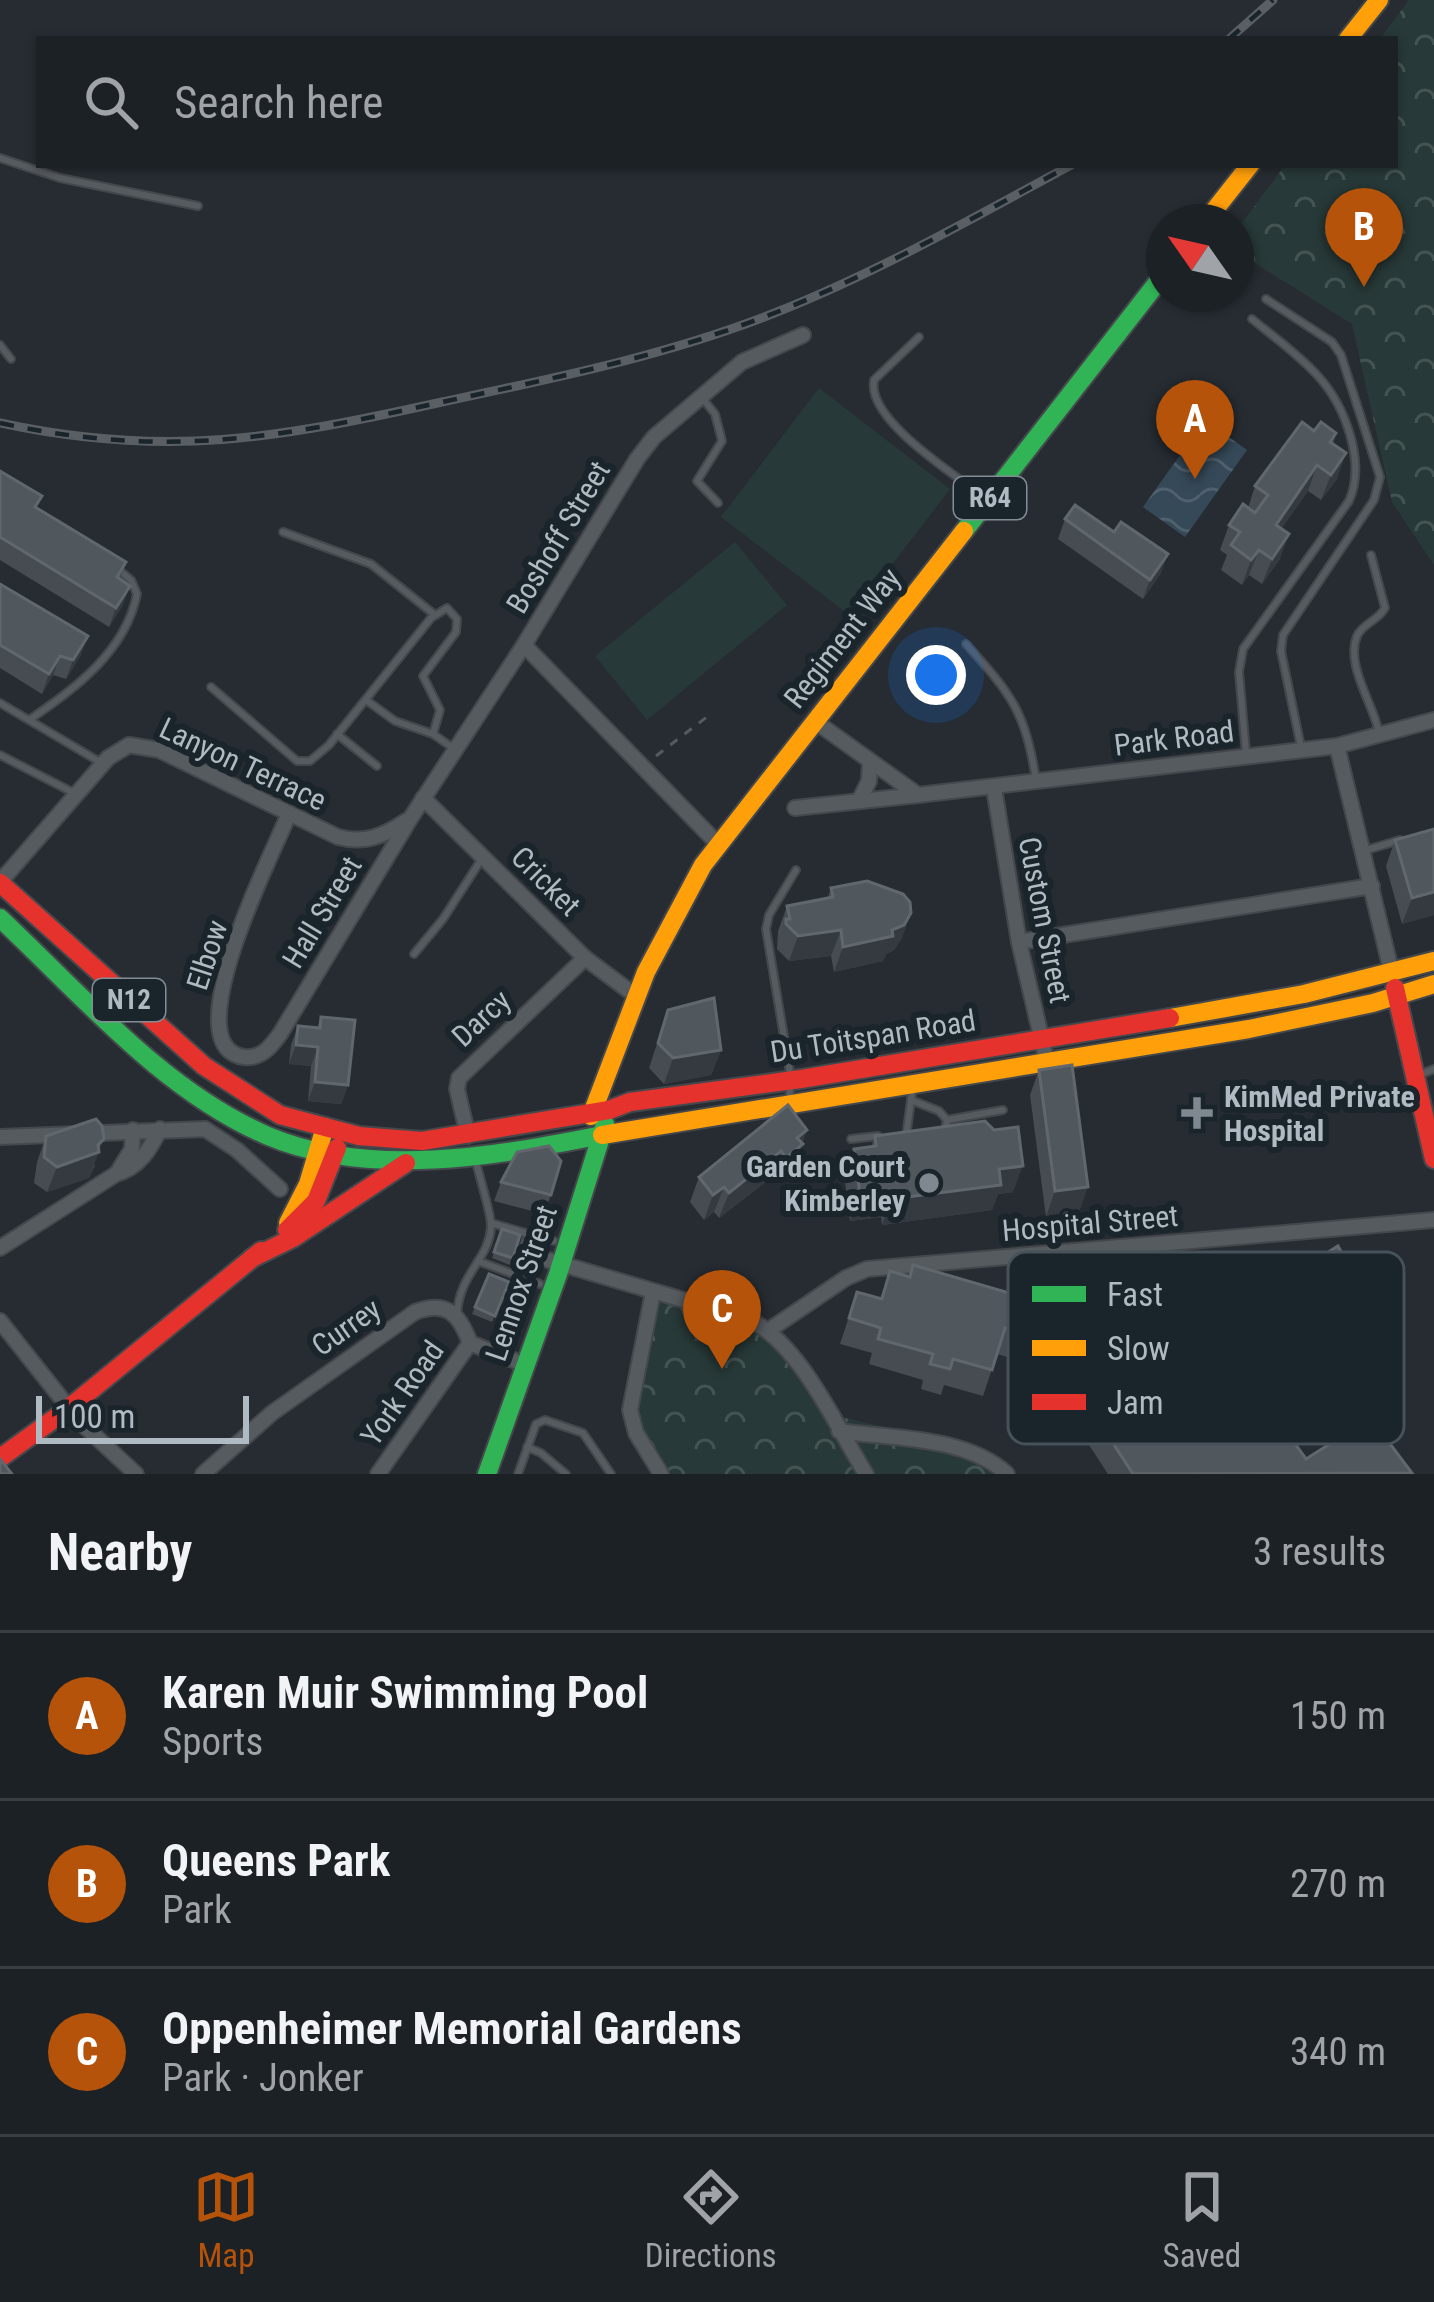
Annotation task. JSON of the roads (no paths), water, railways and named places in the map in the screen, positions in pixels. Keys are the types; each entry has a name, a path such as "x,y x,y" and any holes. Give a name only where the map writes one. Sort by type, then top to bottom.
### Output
{"main road":[{"path":"1350,36 1379,0"},
{"path":"1219,204 1248,168"},
{"name":"Regiment Way","path":"600,1113 599,1088 613,1064 636,996 671,918 718,844 1146,297"},
{"name":"N12","path":"0,882 214,1074 264,1108 333,1129"},
{"name":"N12","path":"0,918 196,1094 253,1129 326,1153"},
{"name":"Du Toitspan Road","path":"326,1153 409,1162 629,1102 910,1062 1276,1000 1434,961"},
{"path":"1392,974 1425,1073 1434,1159"},
{"name":"Du Toitspan Road","path":"333,1129 471,1145 593,1137 788,1104 912,1093 1047,1062 1249,1029 1434,984"},
{"name":"Lennox Street","path":"471,1474 519,1362 600,1113"},
{"path":"0,1458 310,1211 333,1129"},
{"path":"252,1258 291,1240 359,1189 409,1162"},
{"name":"Lennox Street","path":"487,1474 540,1284 554,1255"}],"street":[{"name":"Boshoff Street","path":"410,819 654,437 754,354 803,335"},
{"path":"524,645 718,844"},
{"name":"Park Road","path":"795,808 1301,751 1434,720"},
{"path":"816,722 918,795"},
{"path":"1336,746 1392,974"},
{"name":"Lanyon Terrace","path":"103,764 120,748 160,750 338,837 355,840 386,834 410,819"},
{"path":"860,801 869,781 870,760"},
{"path":"0,882 103,764"},
{"name":"Custom Street","path":"994,788 1019,942 1047,1062"},
{"name":"Cricket","path":"423,798 585,958 636,996"},
{"name":"Elbow","path":"280,1034 265,1052 245,1058 218,1042 216,1017 222,981 288,816"},
{"name":"Hall Street","path":"280,1034 410,819"},
{"path":"1019,942 1372,886"},
{"name":"Darcy","path":"471,1145 457,1089 459,1078 585,958"},
{"path":"0,1248 139,1162 160,1129"},
{"path":"116,1174 132,1149 133,1130"},
{"path":"0,1137 210,1130 280,1189"},
{"name":"Hospital Street","path":"1064,1252 1434,1220"},
{"path":"554,1255 769,1330 786,1347 866,1474"},
{"name":"Hospital Street","path":"769,1330 867,1269 1008,1257"},
{"path":"653,1292 630,1410 636,1433 661,1474"},
{"name":"Currey","path":"203,1474 272,1413 415,1312 446,1307 457,1315"},
{"path":"457,1315 470,1343 519,1362"},
{"path":"0,1321 88,1432 136,1474"},
{"name":"York Road","path":"378,1474 470,1343"},
{"path":"839,1431 969,1451 986,1457 1007,1474"}],"lane":[{"path":"0,158 60,178 198,206"},
{"path":"1266,298 1332,343 1341,355 1380,483 1374,500 1282,640 1301,751"},
{"path":"1246,756 1239,662 1243,650 1348,501 1356,473 1352,442 1332,397 1315,372 1252,319"},
{"path":"920,337 874,380 872,393 890,423 988,500"},
{"path":"0,345 10,358"},
{"path":"1332,397 1349,384"},
{"path":"701,396 715,414 722,441 697,481 718,503"},
{"path":"283,532 371,564 435,615"},
{"path":"1319,541 1336,555"},
{"path":"1370,555 1385,608 1358,633 1355,645 1380,736"},
{"path":"29,720 92,674 132,610 135,586 108,564"},
{"path":"211,687 297,761 310,761 435,615 447,608 458,626 423,676 440,710 433,734"},
{"path":"966,644 1018,707 1029,734 1036,784"},
{"path":"366,700 395,722 433,734 456,750"},
{"path":"0,703 103,764"},
{"path":"337,734 377,766"},
{"path":"0,755 77,794"},
{"path":"1363,851 1416,835"},
{"path":"414,954 483,857"},
{"path":"788,1104 791,1079 766,929 769,915 796,870"},
{"path":"850,1138 907,1137 910,1062"},
{"path":"912,1093 947,1120"},
{"path":"947,1120 1003,1109"},
{"path":"939,1138 947,1120"},
{"path":"457,1315 459,1289 478,1261 491,1223 471,1145"},
{"path":"491,1223 528,1234 554,1255"},
{"path":"515,1275 528,1234"},
{"path":"478,1261 540,1284"},
{"path":"518,1474 536,1424 545,1420 584,1432 610,1474"},
{"path":"527,1448 566,1474"}],"water":[{"path":"1205,420 1247,450 1185,537 1143,507"}],"railway":[{"path":"1232,36 1273,0"},
{"path":"0,423 117,440 222,440 328,426 569,374 695,341 815,296 1065,168"}],"place":[{"name":"Queens Park","path":"1364,287"},
{"name":"Karen Muir Swimming Pool","path":"1195,479"},
{"name":"KimMed Private Hospital","path":"1197,1113"},
{"name":"Garden Court Kimberley","path":"929,1183"},
{"name":"Oppenheimer Memorial Gardens","path":"722,1369"}]}
